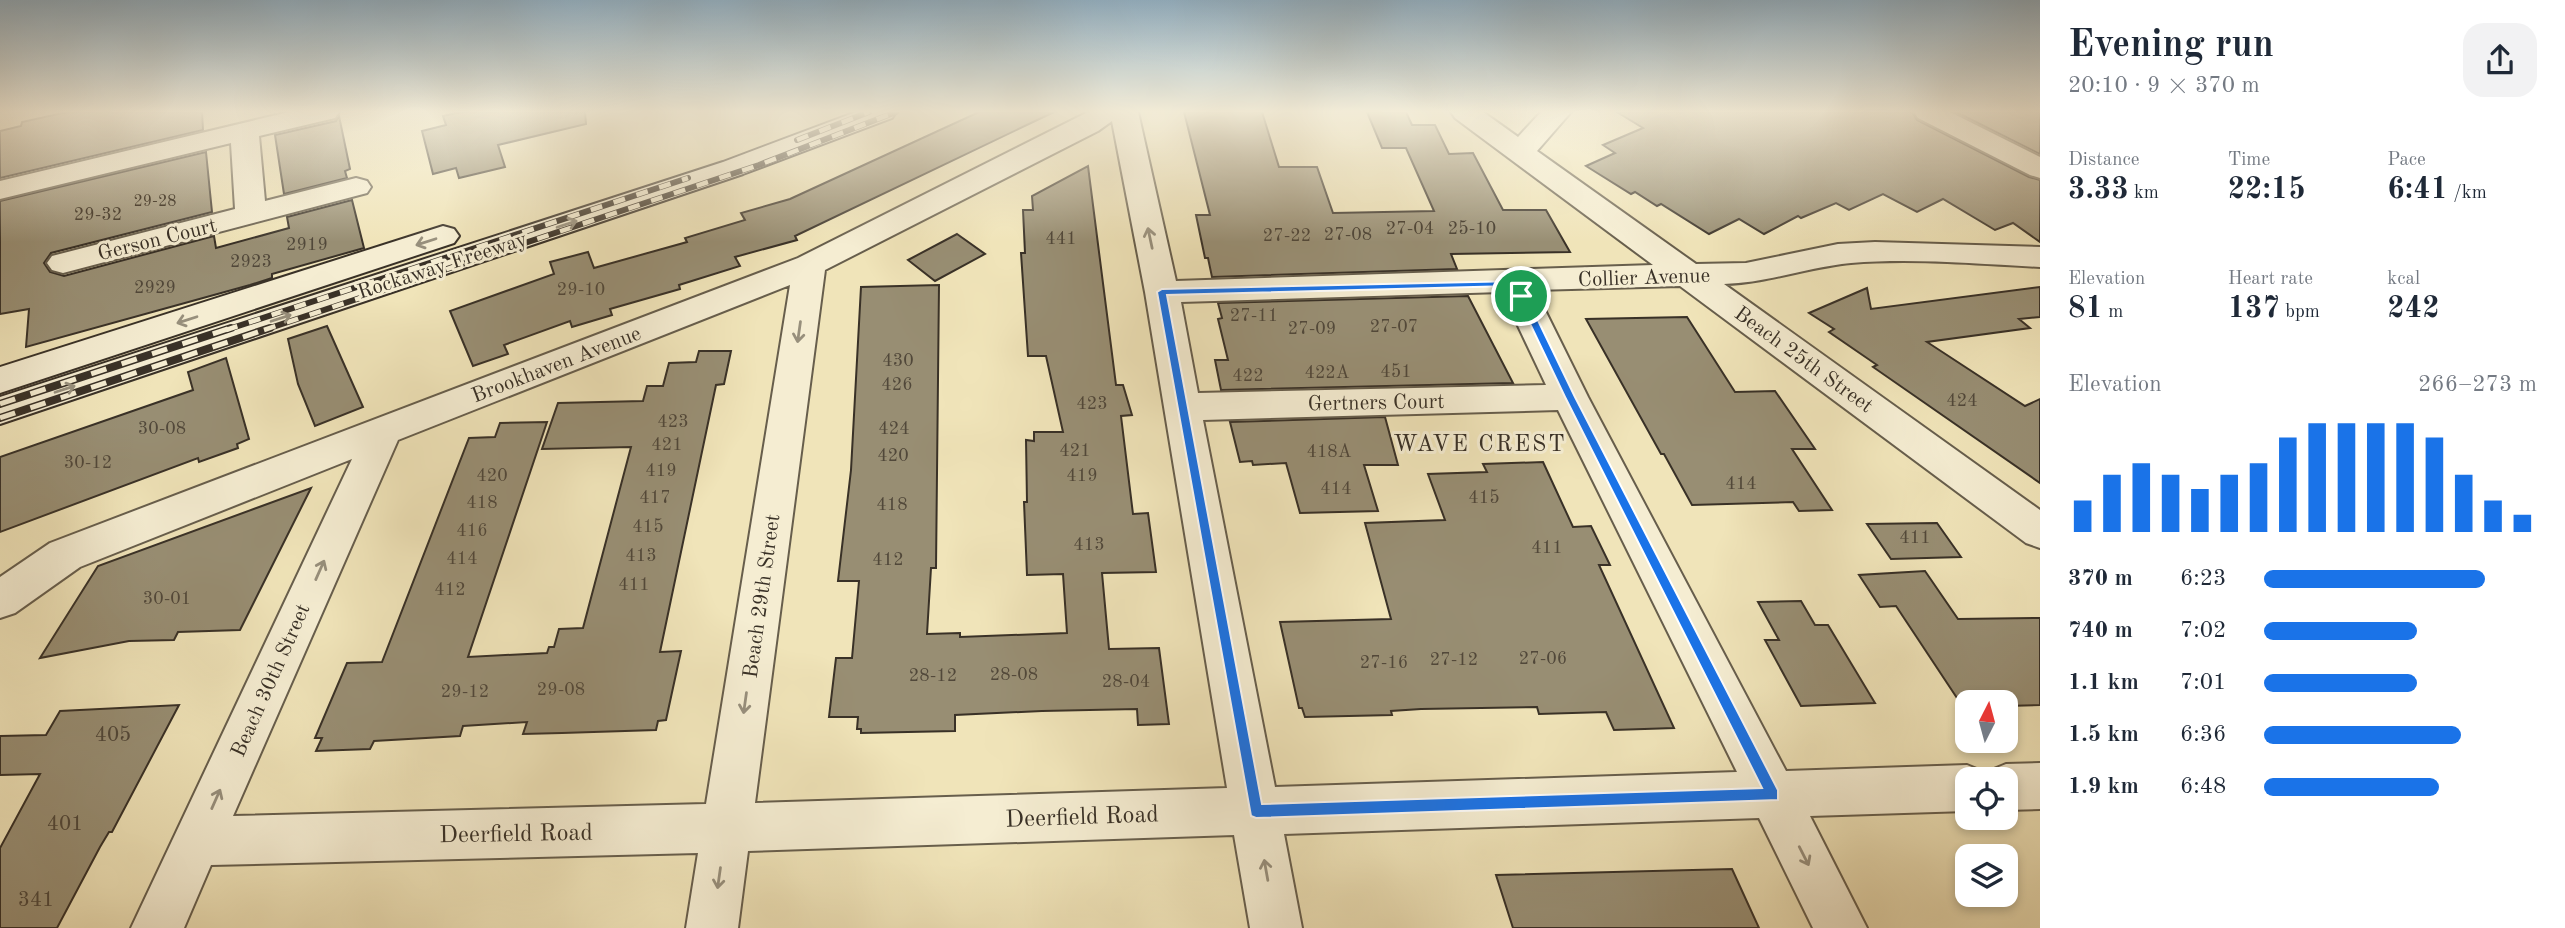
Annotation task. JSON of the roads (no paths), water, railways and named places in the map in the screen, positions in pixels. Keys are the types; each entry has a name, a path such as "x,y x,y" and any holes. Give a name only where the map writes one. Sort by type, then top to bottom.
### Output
{"street":[{"path":"0,190 146,155"},
{"path":"246,155 251,215"},
{"name":"Rockaway Freeway","path":"0,380 685,155"},
{"name":"Rockaway Freeway","path":"0,411 769,155"},
{"name":"Brookhaven Avenue","path":"0,600 65,555 809,265 1028,155"},
{"path":"1133,155 1162,292 1276,928"},
{"name":"Beach 25th Street","path":"1525,155 2040,532"},
{"path":"2013,155 2040,169"},
{"name":"Gerson Court","path":"63,263 356,187"},
{"name":"Collier Avenue","path":"1162,292 1515,283 1688,273 1745,274 1776,270 1848,253 1909,250 2040,257"},
{"name":"Beach 29th Street","path":"712,928 809,265"},
{"path":"1515,283 1570,397 1841,928"},
{"name":"Gertners Court","path":"1182,407 1570,397"},
{"name":"Beach 30th Street","path":"157,928 383,432"},
{"path":"2018,787 2040,786"},
{"name":"Deerfield Road","path":"198,841 726,828 1955,788"}],"railway":[{"path":"0,418 784,155"},
{"path":"226,330 688,178"},
{"path":"0,404 231,328"}],"district":[{"name":"WAVE CREST","path":"1480,443"}]}
